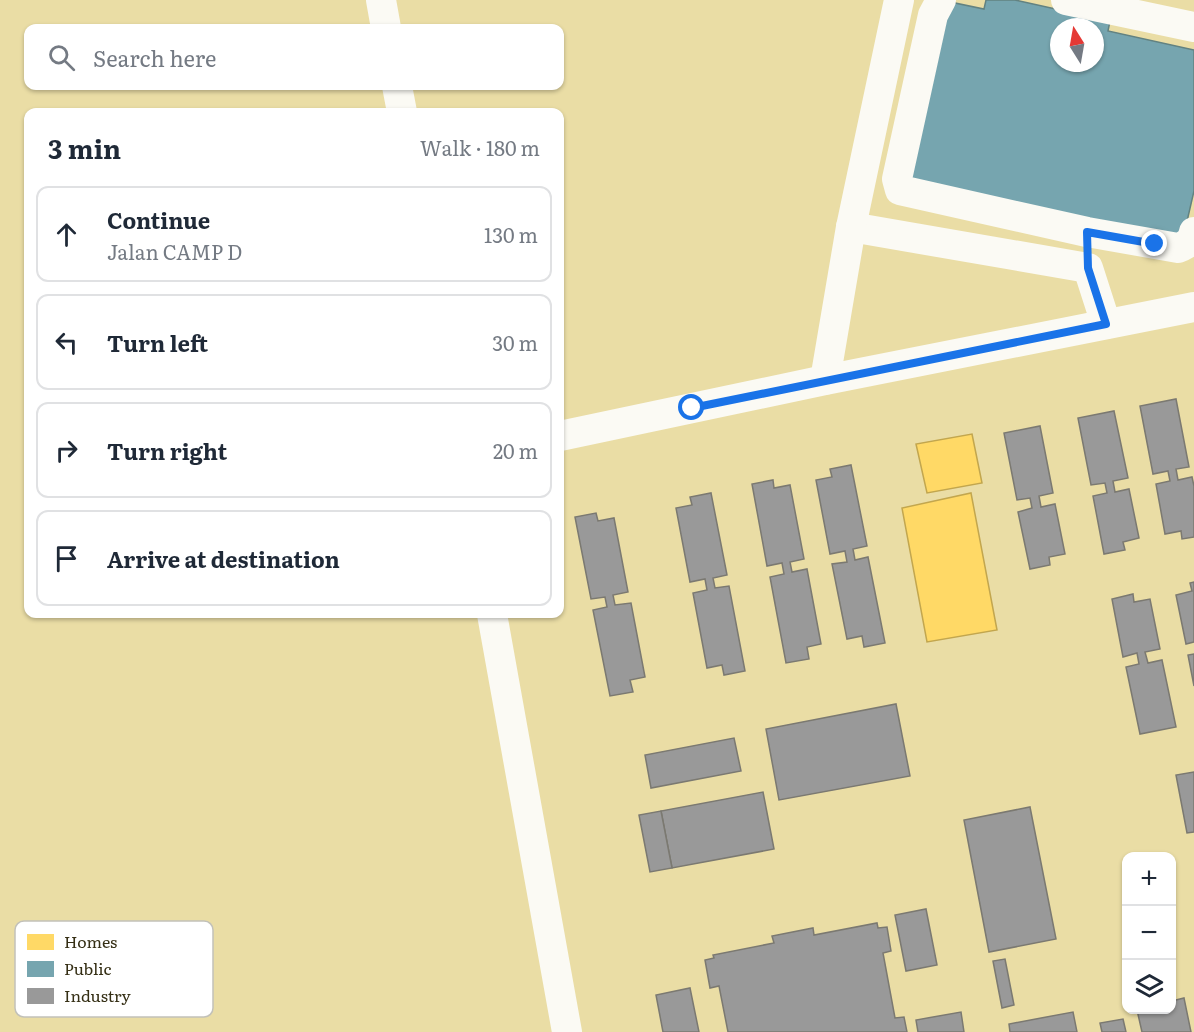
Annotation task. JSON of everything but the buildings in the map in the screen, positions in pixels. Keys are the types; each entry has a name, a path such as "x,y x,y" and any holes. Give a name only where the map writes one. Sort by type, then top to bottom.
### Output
{"street":[{"path":"381,0 385,24"},
{"path":"1066,0 1194,27"},
{"path":"825,380 851,227 898,4 937,8 897,179 900,190 1087,232 1178,248 1190,242 1194,232"},
{"path":"398,90 401,108"},
{"path":"851,227 1088,268"},
{"path":"1087,232 1088,268 1106,324"},
{"path":"564,435 825,380 1194,307"},
{"path":"493,618 567,1032"}],"shaded area":[{"path":"0,0 1194,0 1194,1032 0,1032"}],"route":[{"path":"692,408 1106,324 1088,268 1087,232 1155,244"}]}
